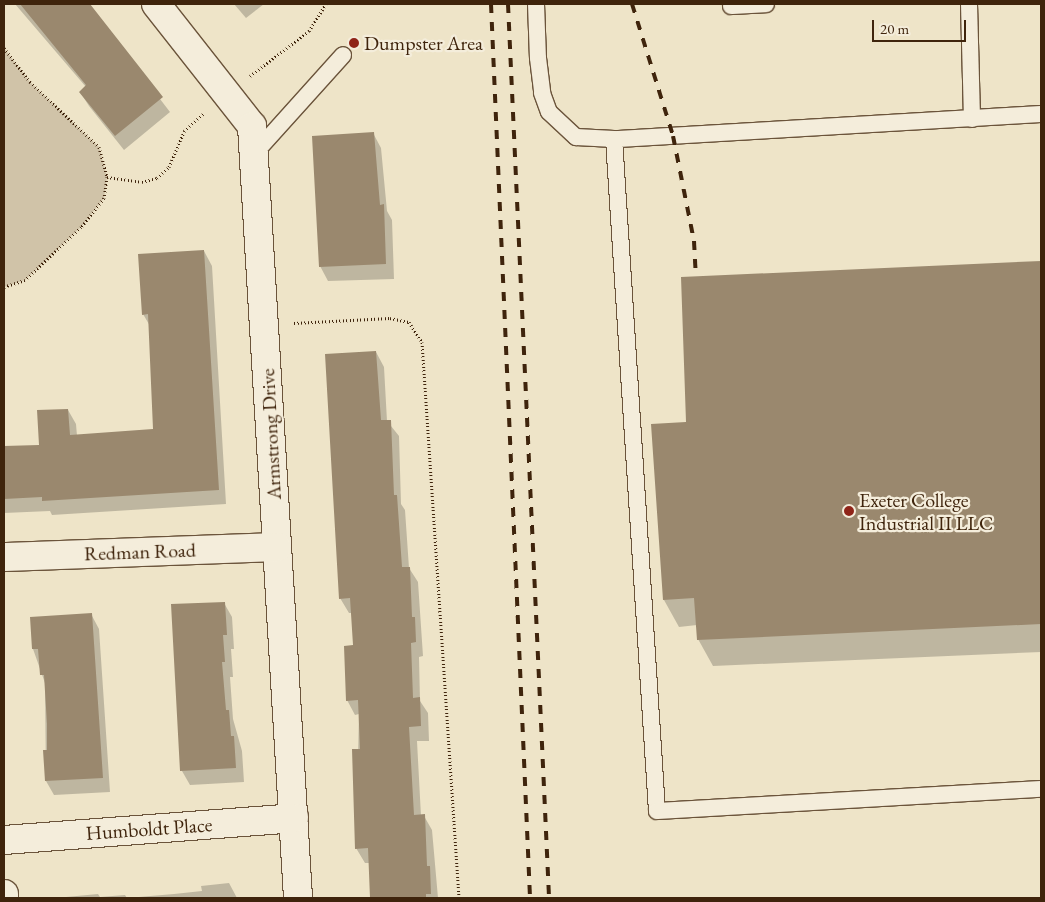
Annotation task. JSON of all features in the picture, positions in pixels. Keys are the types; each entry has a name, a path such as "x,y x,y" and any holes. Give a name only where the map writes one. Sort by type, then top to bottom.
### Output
{"street":[{"name":"Armstrong Drive","path":"156,4 252,126 298,898"},
{"name":"Redman Road","path":"4,557 277,547"},
{"name":"Humboldt Place","path":"4,840 294,818"}],"lane":[{"path":"536,4 538,58 542,93 549,112 576,138 614,139 1041,114"},
{"path":"731,6 766,4"},
{"path":"969,4 972,119"},
{"path":"254,154 343,55"},
{"path":"614,139 657,811 1041,789"}],"path":[{"path":"107,177 142,182 156,178 169,167 184,131 227,94 309,31 326,4"},
{"path":"4,48 30,82 99,148 107,177 104,198 81,227 25,280 4,287"},
{"path":"264,325 390,318 409,322 422,342 459,898"}],"shaded area":[{"path":"4,48 30,82 99,147 107,177 104,198 81,227 25,280 4,287"}],"building":[{"path":"20,4 90,4 163,97 115,136 79,92 86,85"},
{"path":"374,132 380,205 384,204 386,264 319,267 312,136"},
{"path":"204,250 219,490 42,501 42,497 4,499 4,446 39,445 37,410 68,409 70,435 153,429 148,314 142,315 138,254"},
{"name":"Exeter College Industrial II LLC","path":"1041,261 1041,624 697,640 694,598 663,600 651,424 686,422 681,277"},
{"path":"376,351 381,420 391,420 394,495 397,495 402,567 410,567 412,617 415,617 416,642 411,643 413,698 420,697 421,726 409,727 414,815 425,814 427,866 430,866 431,894 426,894 426,898 370,898 368,848 355,849 352,749 360,749 358,700 346,701 344,646 353,645 350,598 339,599 325,354"},
{"path":"225,602 227,635 223,635 225,662 222,662 226,710 229,710 231,736 234,736 236,768 180,771 171,604"},
{"path":"92,613 103,778 45,781 43,750 47,750 47,724 44,675 40,675 38,649 32,649 30,617"}],"railway":[{"path":"491,4 530,898"},
{"path":"508,4 549,898"},
{"path":"632,4 673,136 694,241 696,277"}],"place":[{"name":"Dumpster Area","path":"354,43"},
{"name":"Exeter College Industrial II LLC","path":"849,511"}]}
